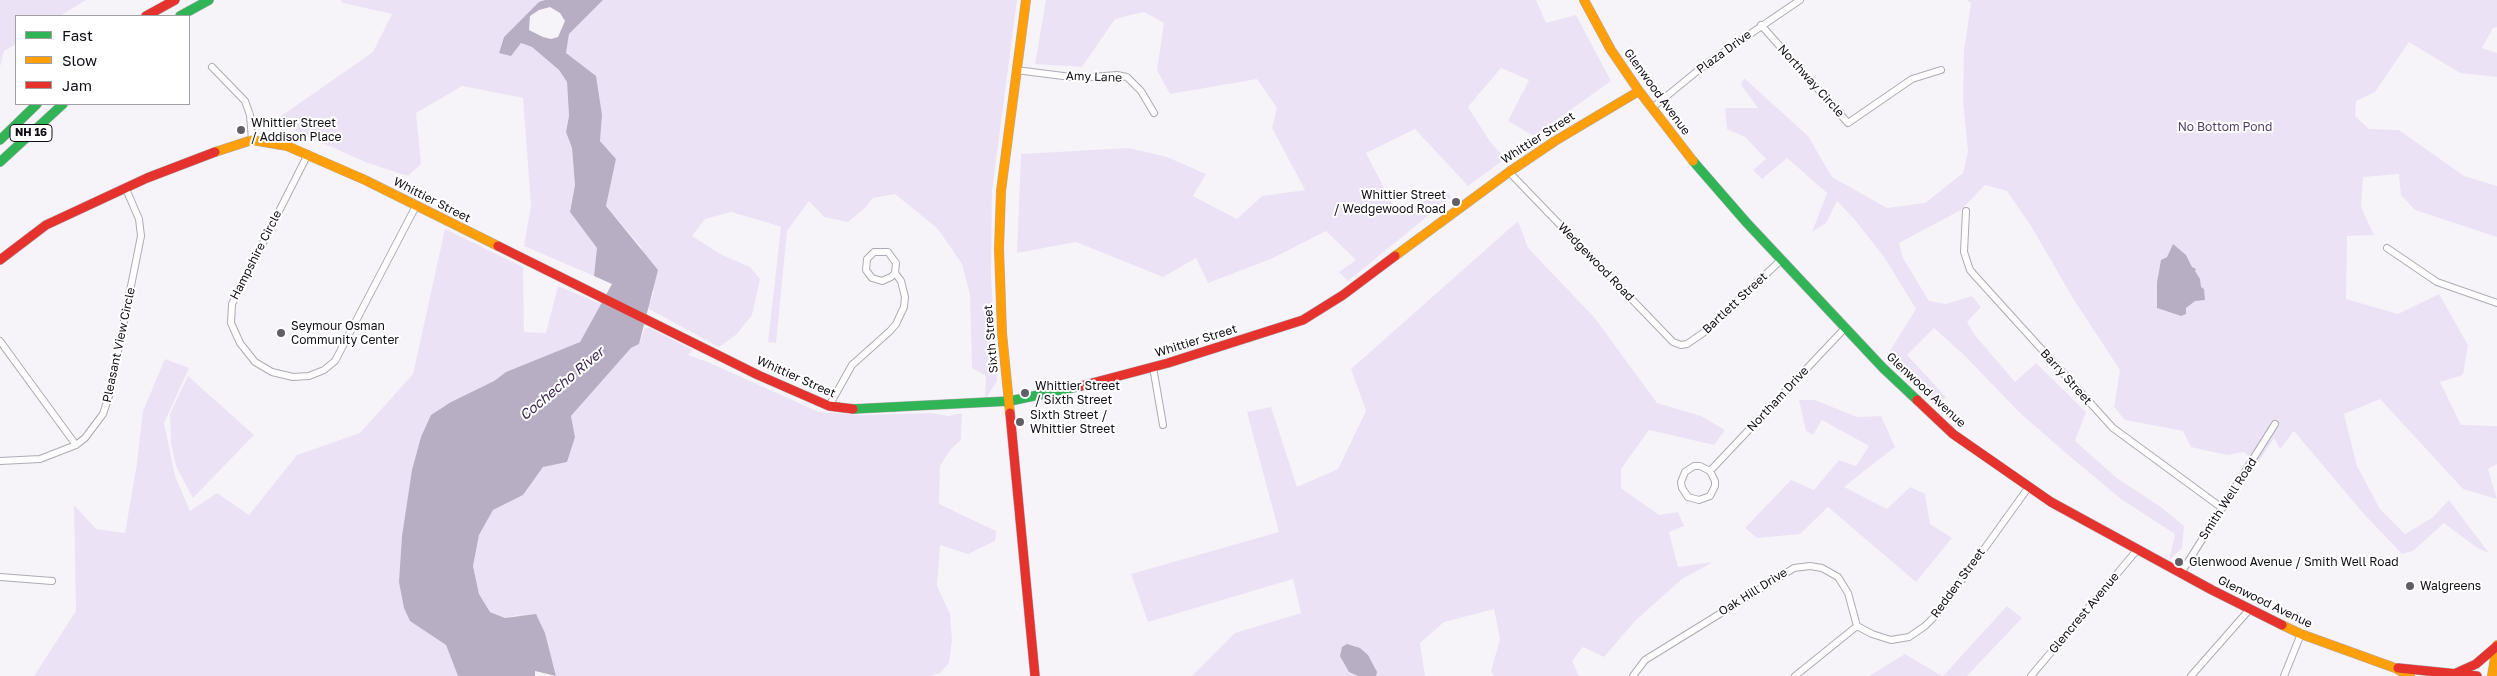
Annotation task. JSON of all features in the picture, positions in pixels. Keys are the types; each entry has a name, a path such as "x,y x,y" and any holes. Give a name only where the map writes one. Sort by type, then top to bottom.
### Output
{"main road":[{"path":"148,15 174,0"},
{"path":"182,15 209,0"},
{"name":"Sixth Street","path":"1026,0 1001,191 999,249 1002,333 1035,676"},
{"name":"Glenwood Avenue","path":"1584,0 1600,33 1639,91 1702,173 1845,328 1938,421 2028,488 2137,550 2250,610 2301,634 2395,668 2410,676"},
{"name":"Whittier Street","path":"0,260 46,225 205,154 252,140 274,142 308,154 759,375 828,406 875,409 1010,402 1062,391 1154,367 1285,327 1320,312 1509,172 1554,141 1639,91"},
{"name":"NH 16","path":"0,140 36,105"},
{"name":"NH 16","path":"0,162 61,105"},
{"path":"2454,674 2470,668 2497,646"},
{"path":"2492,676 2497,646"},
{"name":"Glenwood Avenue","path":"2395,668 2477,676"}],"street":[{"name":"Plaza Drive","path":"1652,108 1706,64 1800,0"},
{"name":"Northway Circle","path":"1761,25 1848,123 1912,79 1941,70"},
{"path":"212,67 245,101 250,115 252,140"},
{"name":"Amy Lane","path":"1016,70 1079,78 1117,75 1127,77 1141,91 1154,113"},
{"name":"Hampshire Circle","path":"308,154 232,304 231,323 240,344 255,362 272,372 293,376 309,376 324,370 335,361 416,206"},
{"name":"Wedgewood Road","path":"1509,172 1674,342 1681,346 1687,344"},
{"name":"Pleasant View Circle","path":"0,461 40,459 76,445 98,422 106,406 140,246 141,228 139,219 126,189"},
{"name":"Barry Street","path":"1966,212 1964,252 1970,270 1976,278 2113,428 2222,508"},
{"path":"2387,248 2437,282 2497,303"},
{"path":"828,406 852,365 890,332 900,318 904,308 904,290 895,273 895,259 888,252 874,252 867,259 866,264 869,274 877,280 887,280 895,273"},
{"name":"Bartlett Street","path":"1687,344 1703,332 1781,260"},
{"name":"Northam Drive","path":"1710,471 1845,328"},
{"path":"0,341 76,445"},
{"path":"1154,367 1163,425"},
{"name":"Smith Well Road","path":"2181,573 2275,424"},
{"path":"1694,466 1706,468 1710,471 1715,481 1715,486 1710,496 1699,500 1688,497 1682,488 1681,482 1685,472 1694,466"},
{"name":"Redden Street","path":"1857,626 1872,634 1891,640 1909,637 1925,626 1938,613 2028,488"},
{"name":"Glencrest Avenue","path":"2031,676 2137,550"},
{"name":"Oak Hill Drive","path":"1633,676 1644,660 1794,568 1810,566 1822,568 1838,577 1848,593 1857,626"},
{"path":"0,577 52,581"},
{"path":"2191,676 2250,610"},
{"path":"1795,676 1857,626"},
{"path":"2284,676 2301,634"}],"green space":[{"path":"0,0 86,0 62,15 15,15 15,45 4,51 0,67"},
{"path":"341,0 545,0 539,3 504,37 499,52 521,43 532,47 559,70 567,82 569,116 566,132 572,148 575,185 570,212 598,248 594,276 524,246 531,205 523,98 462,86 416,113 421,164 408,176 365,162 274,121 373,52 392,14 343,3"},
{"path":"603,0 1017,0 992,191 991,274 997,381 985,400 986,376 972,368 970,295 962,264 938,229 895,194 873,198 866,207 848,222 824,217 809,201 787,231 776,343 768,342 781,227 731,212 705,219 692,236 722,255 750,267 760,279 752,315 737,334 719,347 647,308 654,292 641,247 606,206 616,159 600,141 602,115 566,53 569,34"},
{"path":"1046,0 1536,0 1546,23 1576,15 1611,81 1534,136 1508,121 1529,80 1501,68 1468,107 1489,140 1505,159 1468,186 1415,129 1366,153 1398,215 1445,189 1451,197 1348,281 1339,272 1356,260 1326,231 1271,259 1208,283 1196,258 1163,277 1076,242 1017,253 1021,154 1129,148 1167,157 1206,174 1193,196 1237,219 1262,196 1305,190 1272,128 1277,108 1257,79 1170,94 1157,70 1164,23 1144,12 1115,19 1082,67 1035,64"},
{"name":"No Bottom Pond","path":"1967,0 2497,0 2497,27 2493,28 2482,48 2497,53 2497,77 2460,73 2409,42 2375,92 2356,101 2355,116 2369,129 2399,130 2464,176 2497,186 2497,237 2415,210 2401,195 2399,174 2363,177 2361,207 2374,235 2347,236 2346,299 2398,314 2439,294 2468,345 2463,375 2440,382 2461,425 2497,426 2497,464 2488,469 2497,499 2463,489 2380,399 2344,414 2357,466 2380,509 2405,534 2432,518 2449,500 2489,553 2477,548 2444,523 2413,551 2402,554 2363,513 2294,431 2280,449 2274,438 2257,464 2244,452 2227,455 2191,447 2183,431 2125,420 2114,407 2120,370 2074,300 2031,226 2007,191 1985,185 1961,210 1899,243 1903,258 1929,301 1946,304 1972,296 1981,307 1967,322 1974,334 2015,382 2036,363 2086,412 2075,441 2118,479 2161,507 2184,526 2182,548 2169,560 2175,534 2121,499 2067,454 2020,413 1964,355 1934,328 1907,355 1946,397 1936,406 1888,354 1916,309 1884,257 1855,220 1837,201 1826,223 1812,232 1827,193 1787,158 1762,179 1753,170 1766,159 1745,137 1727,129 1725,108 1758,108 1741,85 1744,78 1808,136 1832,177 1887,208 1925,203 1963,173 1968,152 1963,99 1964,51 1971,3","holes":["2173,244 2187,259 2201,288 2181,316 2157,308 2157,282 2161,260 2167,257"]},
{"path":"1518,221 1528,248 1594,317 1657,403 1701,416 1725,430 1714,445 1649,430 1621,469 1621,488 1659,515 1678,512 1684,526 1669,532 1678,567 1713,562 1682,579 1635,621 1604,657 1583,647 1572,661 1579,676 1494,676 1491,671 1500,639 1494,609 1444,622 1420,643 1425,676 1376,676 1377,672 1349,672 1358,676 1192,676 1235,633 1301,613 1293,579 1148,622 1131,574 1279,532 1247,412 1271,407 1297,487 1338,469 1366,411 1351,369"},
{"path":"445,229 523,267 524,332 546,333 558,286 601,304 580,342 506,372 494,381 451,402 410,620 446,645 458,676 34,676 76,611 74,505 96,529 125,533 137,463 143,411 165,359 189,368 164,423 175,476 190,511 217,493 249,515 297,455 360,433 413,374"},
{"path":"645,328 650,328 693,350 688,355 708,362 819,412 862,415 932,413 948,416 962,413 961,440 950,450 940,466 939,504 996,531 995,541 968,554 940,545 937,586 950,614 952,641 949,663 940,673 931,676 556,676 545,633 518,615 505,618 490,612 479,594 473,566 479,535 493,510 523,495 543,467 575,437 571,416 631,348 639,344"},
{"path":"188,376 254,435 193,498 176,466 171,442 170,414"},
{"path":"1799,400 1815,400 1857,417 1881,416 1895,447 1844,487 1887,509 1910,487 1925,494 1930,524 1952,538 1916,582 1828,507 1800,534 1757,538 1745,528 1791,480 1814,490 1839,460 1856,466 1869,446 1822,420 1813,435 1806,431"},
{"path":"2007,606 2022,618 1967,676 1943,676"},
{"path":"1905,654 1942,676 1869,676"}],"water":[{"name":"Cochecho River","path":"545,0 603,0 569,34 566,53 596,76 602,115 600,141 616,159 606,206 658,270 639,344 631,348 571,416 575,437 567,462 543,467 523,495 493,510 479,535 473,566 479,594 490,612 505,618 536,614 545,633 556,676 535,671 535,676 458,676 446,645 410,621 404,608 399,582 402,536 412,470 421,437 431,415 451,402 494,381 506,372 580,342 612,284 594,276 597,248 570,212 575,185 572,148 566,132 569,116 567,82 559,70 532,47 521,43 511,56 499,53 504,37 539,2","holes":["550,7 560,13 565,21 558,37 551,39 529,30 530,16 539,10"]},
{"path":"2173,244 2186,255 2192,267 2196,269 2201,287 2204,289 2205,300 2195,301 2186,308 2186,314 2181,316 2157,308 2157,282 2161,260 2167,257"},
{"path":"1347,644 1360,648 1368,655 1377,672 1376,676 1358,676 1349,672 1340,656 1342,647"}],"traffic: fast":[{"path":"182,15 209,0"},
{"path":"0,140 36,105"},
{"path":"0,162 62,105"},
{"path":"1693,161 1746,222 1883,368 1917,400"},
{"path":"853,409 1010,401 1081,386"}],"traffic: slow":[{"path":"1010,413 1002,333 999,249 1001,191 1026,0"},
{"path":"1584,0 1611,50 1639,91 1693,161"},
{"path":"1395,256 1509,172 1555,141 1639,91"},
{"path":"215,152 252,140 287,146 365,180 498,246"},
{"path":"2282,625 2301,634 2395,668 2410,676"},
{"path":"2492,676 2497,645"}],"traffic: jam":[{"path":"148,15 175,0"},
{"path":"0,260 46,225 147,178 215,152"},
{"path":"498,246 758,375 829,406 853,409"},
{"path":"1081,386 1168,363 1303,320 1343,295 1395,256"},
{"path":"1917,400 1953,434 2051,502 2212,590 2282,625"},
{"path":"1010,413 1035,676"},
{"path":"2454,674 2476,664 2497,646"},
{"path":"2398,668 2477,676"}],"place":[{"name":"Whittier Street / Addison Place","path":"241,130"},
{"name":"Whittier Street / Wedgewood Road","path":"1456,202"},
{"name":"Seymour Osman Community Center","path":"281,333"},
{"name":"Whittier Street / Sixth Street","path":"1025,393"},
{"name":"Sixth Street / Whittier Street","path":"1020,422"},
{"name":"Glenwood Avenue / Smith Well Road","path":"2179,562"},
{"name":"Walgreens","path":"2410,586"}]}
